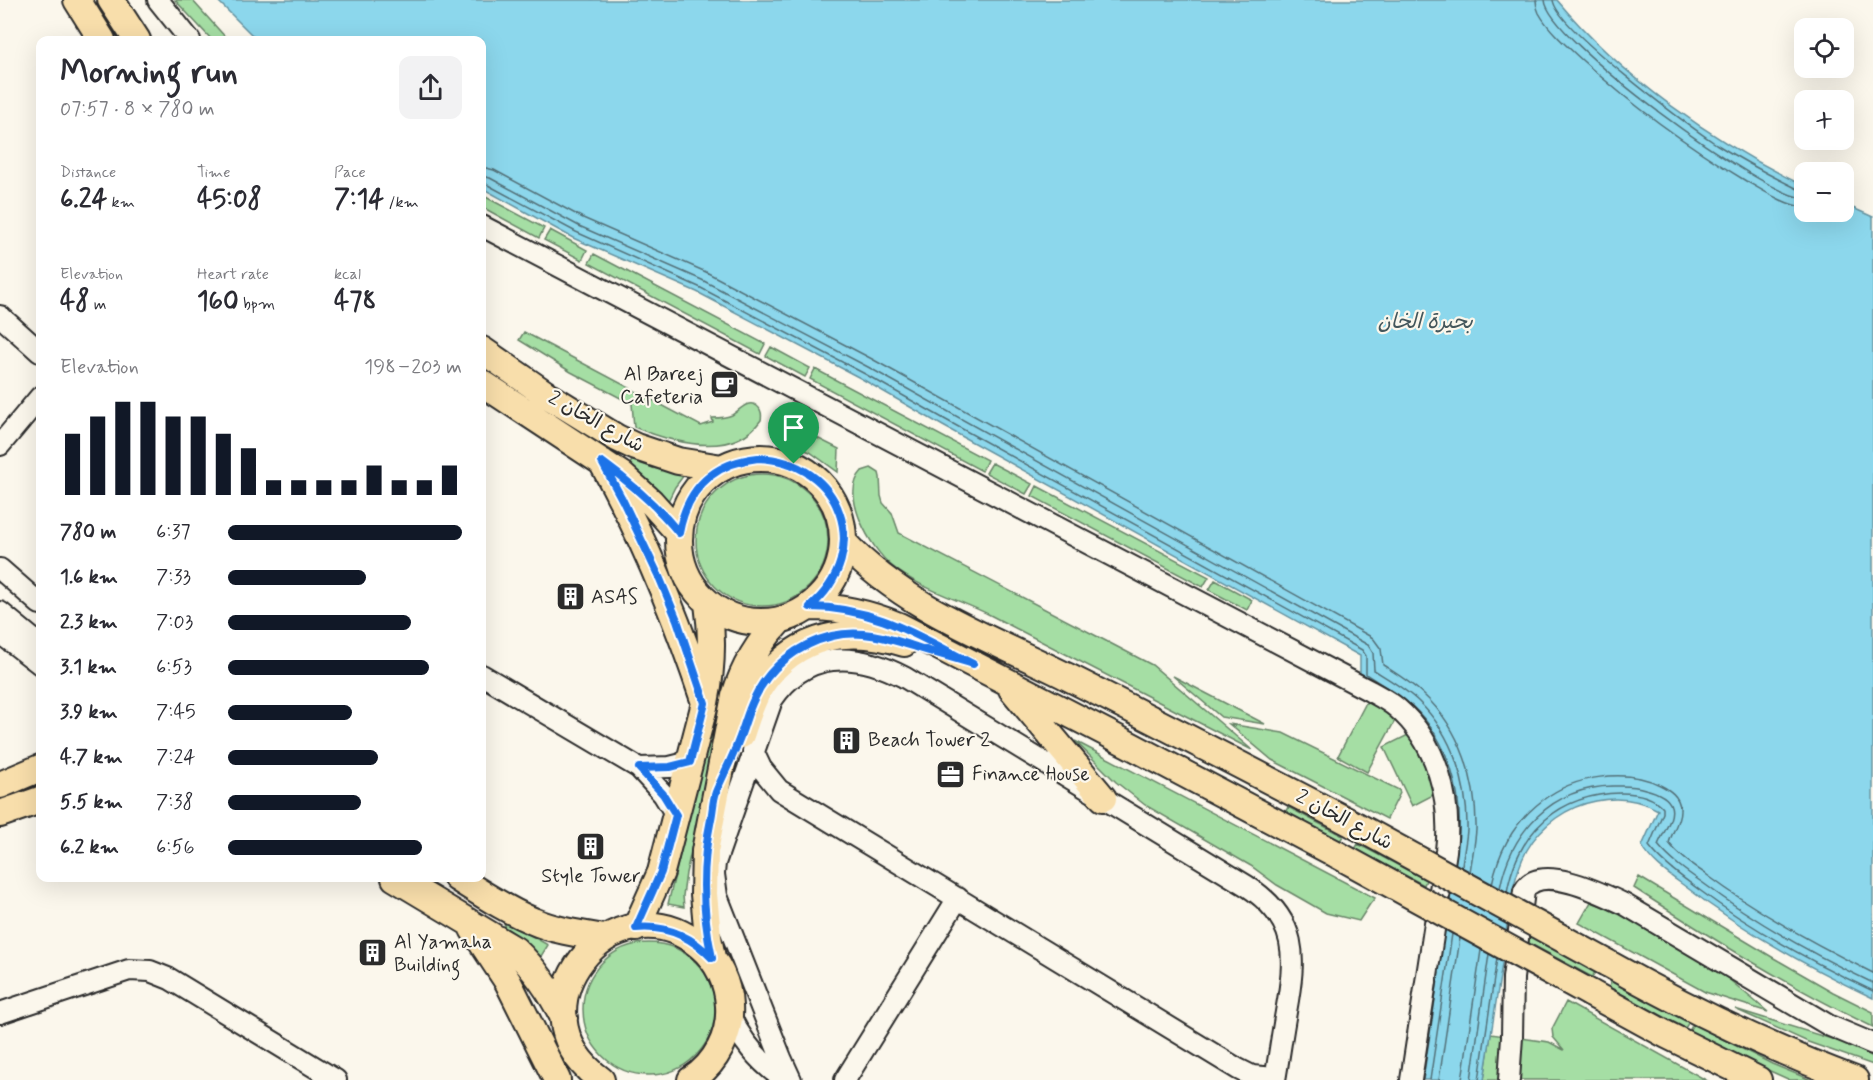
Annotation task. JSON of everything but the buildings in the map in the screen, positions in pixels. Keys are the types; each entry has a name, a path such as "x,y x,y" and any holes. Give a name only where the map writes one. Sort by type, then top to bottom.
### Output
{"main road":[{"path":"77,0 100,36"},
{"path":"111,0 134,36"},
{"name":"شارع الخان 2","path":"486,353 555,400 617,438 678,461 722,468"},
{"name":"شارع الخان 2","path":"486,386 602,462 636,488 679,533"},
{"path":"746,459 782,460 804,469 823,485 836,505 843,530 842,556 834,579 827,590 810,607 780,620 747,621 726,615 708,603 691,583 685,572 679,546 679,533 686,507 710,475 722,468 746,459"},
{"path":"602,462 638,530 660,579 677,620 705,703"},
{"name":"شارع الخان 2","path":"844,543 875,574 911,599 1088,687 1355,825 1711,1019 1764,1044 1855,1080"},
{"path":"636,928 661,872 705,703 712,653 708,603"},
{"name":"شارع الخان 2","path":"810,607 846,609 882,619 973,664 1338,855 1666,1035 1758,1080"},
{"path":"727,794 735,696 740,679 756,647 780,620"},
{"path":"712,958 705,916 704,873 708,830 727,794 732,759 752,703 771,673 792,654 811,643 831,636 860,633 973,664"},
{"path":"1004,680 1102,798"},
{"path":"0,785 36,767"},
{"path":"0,814 36,801"},
{"path":"402,882 515,950 529,963 553,997 564,1019 570,1043 590,1075"},
{"path":"464,882 516,914 532,921 566,932 605,938"},
{"path":"468,921 508,982 557,1080"},
{"path":"564,1019 565,995 572,972 586,953 605,938 625,930 648,927 672,931 694,942 712,958 719,968 728,991 729,1016 726,1033 719,1050 705,1069 691,1080"}],"street":[{"path":"158,0 187,36"},
{"path":"486,228 1370,691 1401,711 1424,739 1437,766 1448,822 1446,851 1411,1080"},
{"path":"0,316 36,348"},
{"path":"0,445 36,403"},
{"path":"0,569 36,600"},
{"path":"0,612 36,642"},
{"path":"0,633 36,661"},
{"path":"727,794 763,786 779,790 1238,1069 1252,1076 1275,1079 1293,969 1291,944 1282,921 1273,907 1261,896 904,677 883,661 831,636"},
{"path":"791,1080 725,917 715,885 715,863 727,794 753,751 772,700 780,688 803,668 817,662 847,659 877,665 904,677"},
{"path":"486,677 639,768 663,794 676,815"},
{"path":"753,751 761,768 779,790"},
{"path":"639,768 670,767 690,762"},
{"path":"1509,1080 1513,978 1524,891 1536,880 1556,880 1575,884 1615,900 1830,1026 1873,1044"},
{"path":"845,1080 957,898"},
{"path":"0,1013 118,973 129,970 150,971 170,979 336,1080"},
{"path":"729,1016 755,1054 785,1080"}],"green space":[{"path":"175,0 192,0 224,36 208,36"},
{"path":"486,197 544,228 539,238 486,209"},
{"path":"550,230 587,250 582,260 544,240"},
{"path":"594,254 765,344 760,354 589,263"},
{"path":"524,332 701,426 713,422 712,418 730,416 750,404 760,409 761,420 749,433 718,444 683,442 649,433 634,427 632,404 571,372 519,340"},
{"path":"771,347 810,368 805,377 766,356"},
{"path":"815,369 987,460 982,471 810,379"},
{"path":"791,425 839,449 838,472 810,452 777,439 777,436"},
{"path":"633,459 653,468 684,475 668,501 650,483 628,467"},
{"path":"992,463 1032,484 1026,494 986,473"},
{"path":"871,468 879,473 883,503 892,513 899,533 1152,665 1252,750 990,615 915,581 892,566 867,535 856,507 854,494 856,481 862,471"},
{"path":"762,474 787,479 809,493 823,515 828,540 823,565 809,587 787,601 762,606 737,601 715,587 701,565 696,540 701,515 715,493 737,479"},
{"path":"1037,486 1209,577 1203,587 1032,496"},
{"path":"1215,580 1252,600 1247,610 1209,590"},
{"path":"1173,676 1265,724 1221,717"},
{"path":"1368,699 1398,715 1367,772 1338,756"},
{"path":"1229,724 1283,733 1399,790 1400,793 1387,819 1272,760"},
{"path":"710,730 719,733 686,873 684,907 668,904"},
{"path":"1414,732 1439,792 1412,806 1384,747"},
{"path":"1075,741 1375,898 1359,921 1326,913 1277,885 1251,866 1145,805 1116,782"},
{"path":"1288,807 1343,836 1340,841 1285,813"},
{"path":"1358,844 1426,880 1424,885 1355,849"},
{"path":"1639,877 1772,957 1873,1012 1873,1027 1781,979 1663,907 1634,888"},
{"path":"1591,902 1622,913 1719,971 1768,1012 1705,992 1579,923"},
{"path":"506,922 548,945 538,961 501,931"},
{"path":"1524,932 1596,971 1592,977 1527,942"},
{"path":"649,943 674,948 696,962 710,984 715,1009 710,1034 696,1056 674,1070 649,1075 624,1070 602,1056 588,1034 583,1009 588,984 602,962 624,948"},
{"path":"1612,980 1689,1022 1685,1028 1609,987"},
{"path":"1566,1002 1706,1080 1484,1080 1491,1034 1549,1042 1564,1050 1553,1037 1552,1029"},
{"path":"1735,1009 1851,1045 1873,1057 1873,1065 1808,1042"},
{"path":"1693,1024 1772,1064 1811,1080 1790,1080 1728,1052 1689,1031"}],"water":[{"name":"بحيرة الخان","path":"217,0 1557,0 1610,55 1671,105 1736,149 1794,181 1794,222 1854,222 1854,208 1873,217 1873,998 1800,961 1753,933 1662,869 1642,846 1658,810 1643,803 1628,800 1596,801 1575,807 1556,818 1540,832 1522,861 1510,902 1484,1080 1417,1080 1447,777 1360,678 1360,656 862,379 697,292 573,238 486,190 486,36 253,36"}],"place":[{"name":"Al Bareej Cafeteria","path":"724,385"},
{"name":"ASAS","path":"570,597"},
{"name":"Beach Tower 2","path":"847,740"},
{"name":"Finance House","path":"951,774"},
{"name":"Style Tower","path":"591,846"},
{"name":"Al Yamaha Building","path":"373,953"}],"route":[{"path":"770,458 794,464 814,476 823,485 836,505 843,530 842,556 834,579 827,590 810,607 846,609 882,619 973,664 888,638 860,633 831,636 818,640 792,654 771,673 762,684 749,710 735,752 716,793 708,830 704,894 712,958 704,949 684,935 660,928 636,928 661,872 676,815 656,785 639,768 670,767 690,762 705,703 677,620 660,579 602,462 636,488 679,533 686,507 710,475 734,462 746,459 770,458"}]}
